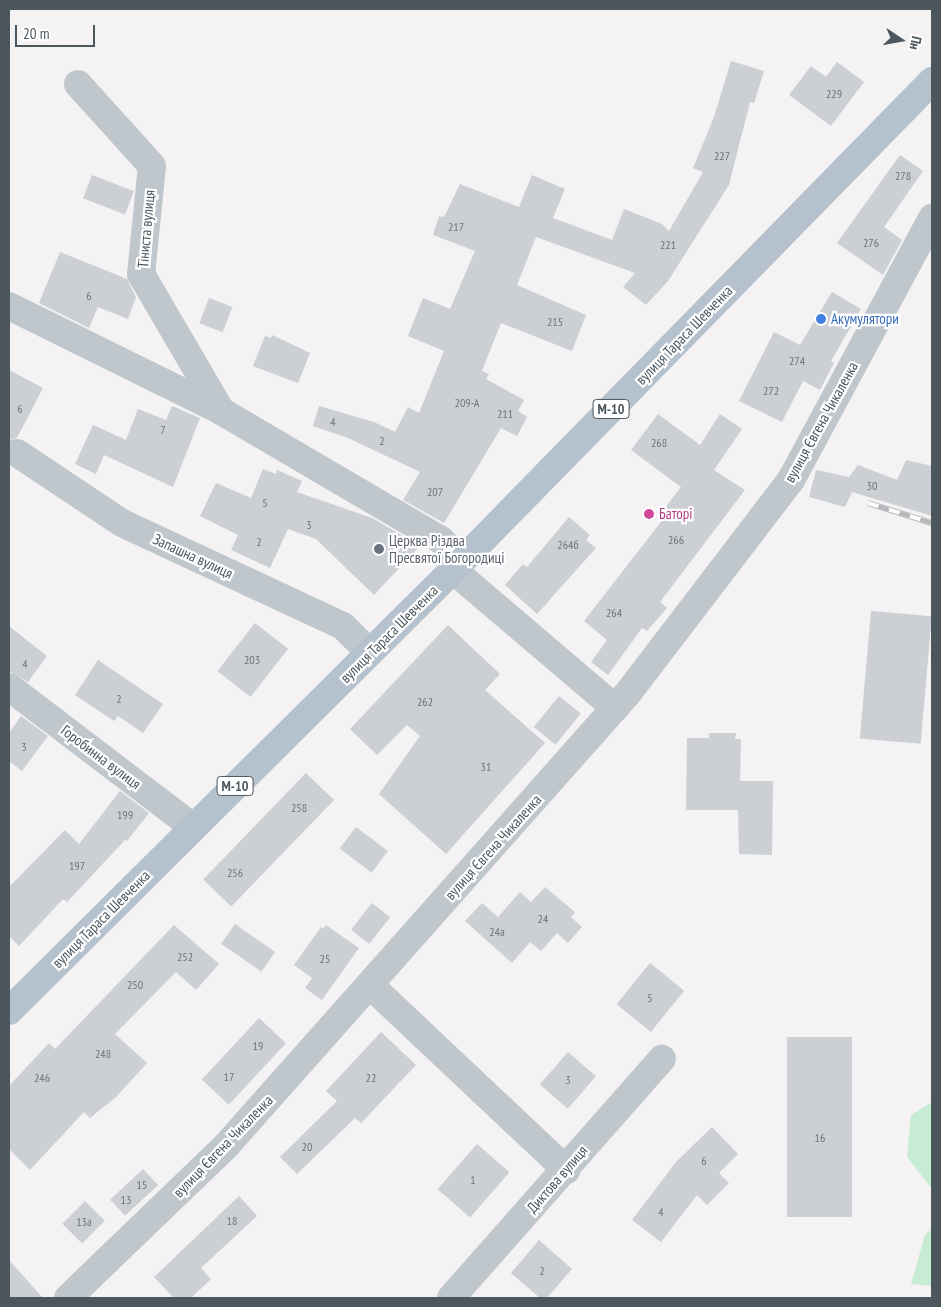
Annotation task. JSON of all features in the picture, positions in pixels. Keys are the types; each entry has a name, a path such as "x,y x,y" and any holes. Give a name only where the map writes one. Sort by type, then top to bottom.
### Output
{"main road":[{"name":"вулиця Тараса Шевченка","path":"9,1011 370,653 932,81"}],"street":[{"name":"Тіниста вулиця","path":"78,84 152,166 141,274 221,411"},
{"name":"вулиця Євгена Чикаленка","path":"68,1298 226,1146 615,708 791,480 932,218"},
{"name":"Тіниста вулиця","path":"9,306 221,411 441,540 457,565"},
{"name":"Запашна вулиця","path":"17,453 122,523 343,626 370,653"},
{"path":"457,565 615,708"},
{"name":"Горобинна вулиця","path":"9,687 193,827"},
{"path":"370,985 566,1170"},
{"name":"Диктова вулиця","path":"451,1298 566,1170 662,1058"}],"green space":[{"path":"932,1102 932,1189 907,1157 911,1115"},
{"path":"932,1229 932,1286 911,1284 925,1235"}],"building":[{"path":"731,61 764,71 754,103 750,102 729,185 668,281 646,305 623,287 635,273 536,237 517,285 586,315 572,351 501,323 482,371 489,374 486,379 524,400 518,411 527,417 517,436 501,428 444,523 403,500 420,472 348,438 313,426 319,406 374,422 395,432 408,407 419,413 444,351 408,336 423,298 450,309 475,251 433,235 439,216 444,217 460,184 519,207 532,175 565,189 553,218 612,240 624,209 662,224 669,231 703,172 693,168 714,117"},
{"path":"837,62 864,82 831,126 789,95 811,66 826,77"},
{"path":"900,155 923,171 884,227 902,240 883,275 837,243"},
{"path":"92,175 134,191 125,214 83,198"},
{"path":"60,252 127,279 136,297 128,319 98,307 89,328 39,303"},
{"path":"832,292 861,309 831,361 834,363 820,390 803,381 782,422 739,401 774,332 800,345"},
{"path":"209,298 232,307 223,332 199,323"},
{"path":"272,335 310,353 298,383 253,366 265,336 271,338"},
{"path":"9,370 43,388 17,438 9,440"},
{"path":"172,406 200,418 173,487 104,455 96,474 75,464 93,425 126,440 138,409 166,420"},
{"path":"658,414 700,445 720,414 742,429 714,470 745,490 660,602 667,608 647,631 642,628 608,675 591,662 607,640 584,621 664,518 660,514 681,487 631,450"},
{"path":"906,460 932,466 932,516 852,492 845,507 809,497 816,470 849,477 858,465 897,480"},
{"path":"263,469 276,474 277,470 302,481 297,492 372,518 420,546 374,595 316,539 288,529 270,568 231,550 238,535 200,516 216,483 251,498"},
{"path":"569,517 590,535 586,540 596,548 537,614 505,585 523,564 527,567"},
{"path":"871,611 932,616 921,744 860,739"},
{"path":"255,623 288,649 251,697 217,671"},
{"path":"448,625 500,674 485,690 545,743 446,854 379,794 420,736 407,725 377,755 350,729"},
{"path":"9,626 47,656 28,682 9,671"},
{"path":"98,660 163,704 143,733 118,716 114,721 75,695"},
{"path":"559,696 581,714 556,745 534,727"},
{"path":"21,716 48,736 22,771 9,761 9,733"},
{"path":"709,733 736,733 735,739 741,739 740,781 773,781 772,855 739,854 738,810 686,810 687,738 709,738"},
{"path":"306,773 334,800 231,907 203,879"},
{"path":"120,791 149,813 127,841 125,840 67,902 63,899 19,946 9,936 9,887 65,830 79,844"},
{"path":"356,827 388,851 372,873 340,849"},
{"path":"545,887 575,912 571,917 582,927 568,943 557,933 541,951 530,942 512,963 465,921 482,903 498,917 520,892 531,902"},
{"path":"372,903 390,917 369,944 351,930"},
{"path":"235,924 275,952 261,972 221,944"},
{"path":"174,925 219,964 196,990 176,972 115,1034 147,1063 116,1097 90,1118 84,1112 30,1170 9,1149 9,1086 49,1043 55,1049"},
{"path":"326,925 359,948 322,1000 305,988 312,978 294,965 321,927 323,929"},
{"path":"650,963 684,991 651,1032 617,1004"},
{"path":"259,1018 286,1043 229,1105 202,1079"},
{"path":"381,1032 416,1065 361,1123 355,1118 297,1174 280,1157 337,1101 326,1091"},
{"path":"787,1037 852,1037 852,1217 787,1217"},
{"path":"568,1052 596,1076 568,1109 540,1084"},
{"path":"712,1127 738,1154 719,1173 729,1183 707,1205 697,1195 661,1242 632,1220 676,1162"},
{"path":"477,1144 509,1172 470,1217 438,1189"},
{"path":"143,1169 158,1185 125,1216 110,1200"},
{"path":"239,1196 257,1216 201,1268 211,1279 191,1298 174,1298 154,1277"},
{"path":"85,1201 105,1221 82,1243 62,1224"},
{"path":"539,1240 572,1269 547,1298 540,1298 511,1273"},
{"path":"9,1260 43,1298 9,1298"}],"railway":[{"path":"868,503 932,523"}],"place":[{"name":"Акумулятори","path":"821,319"},
{"name":"Баторі","path":"649,514"},
{"name":"Церква Різдва Пресвятої Богородиці","path":"379,549"}]}
